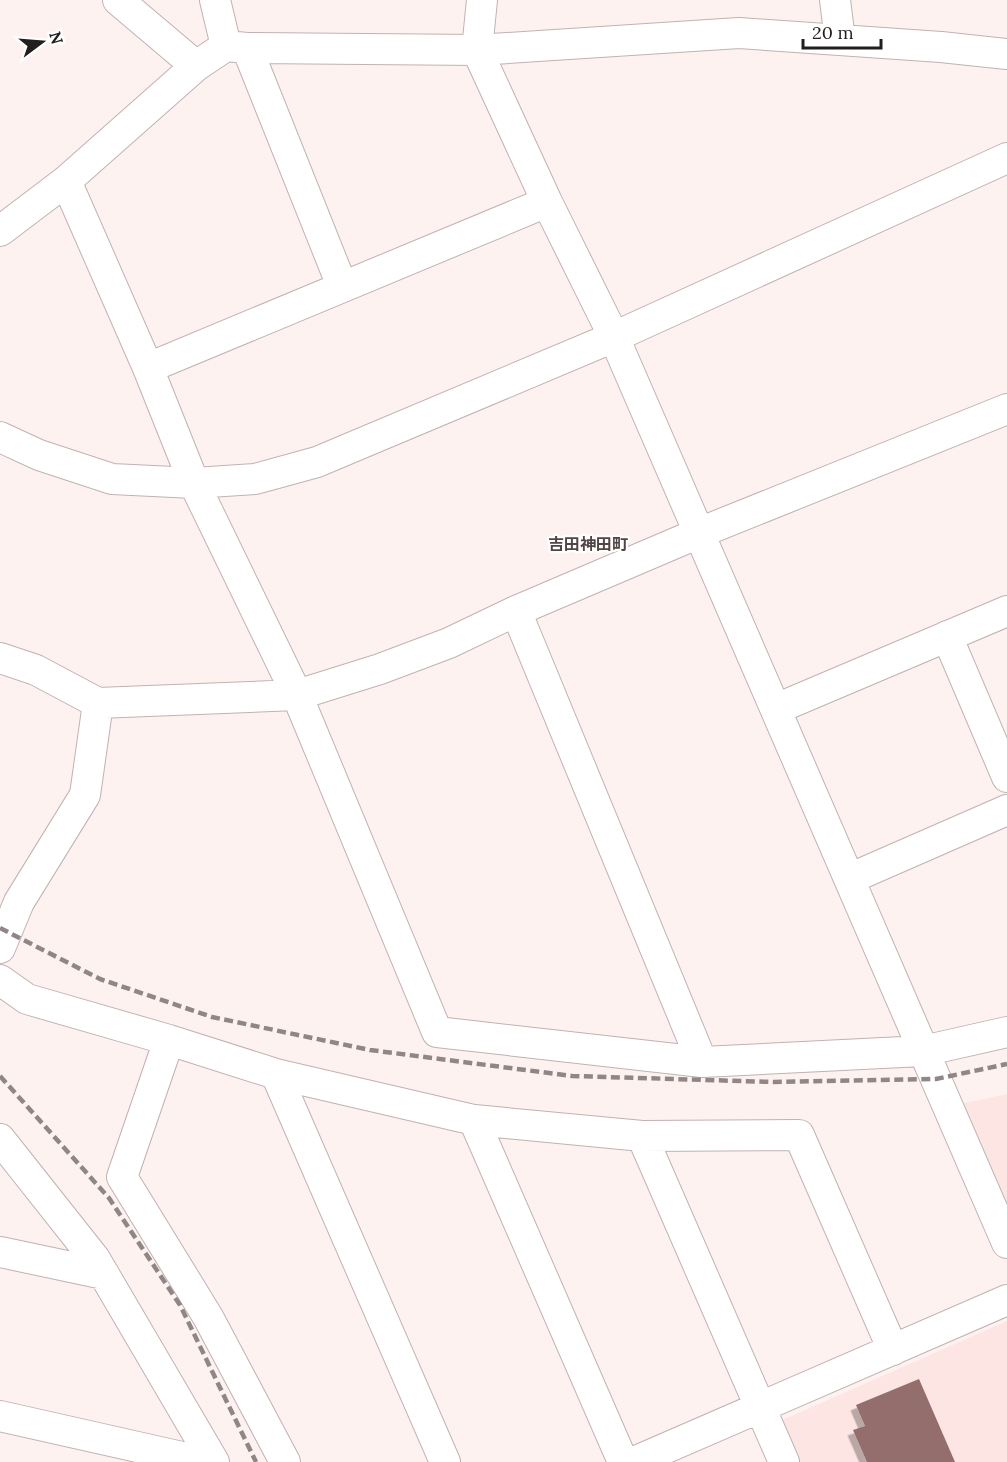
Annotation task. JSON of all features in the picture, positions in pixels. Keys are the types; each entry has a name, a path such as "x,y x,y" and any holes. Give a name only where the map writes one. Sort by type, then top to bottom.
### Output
{"street":[{"path":"118,0 196,66"},
{"path":"215,0 342,286"},
{"path":"482,0 477,50 547,202 614,337 1007,1243"},
{"path":"835,0 840,40"},
{"path":"0,231 66,181 196,66 236,47 477,50 739,33 941,47 1007,54"},
{"path":"0,437 39,455 112,479 194,483 255,479 317,462 614,337 1004,165"},
{"path":"66,181 148,368 194,483 297,695 437,1032 702,1062 924,1051 1007,1032"},
{"path":"148,368 547,202"},
{"path":"0,658 36,670 98,703 297,695 380,669 449,643 516,610 699,533 1007,409"},
{"path":"516,610 702,1062"},
{"path":"776,709 1007,611"},
{"path":"947,636 1007,777"},
{"path":"0,948 9,896 85,795 98,703"},
{"path":"849,879 1007,810"},
{"path":"0,980 27,999 276,1074 474,1120 642,1136 799,1135 893,1350"},
{"path":"169,1040 122,1177 208,1317 285,1462"},
{"path":"276,1074 445,1462"},
{"path":"474,1120 623,1462"},
{"path":"642,1136 784,1462"},
{"path":"0,1139 95,1259 214,1462"},
{"path":"0,1252 104,1274"},
{"path":"634,1462 1007,1300"},
{"path":"0,1416 204,1462"}],"shaded area":[{"path":"1007,1094 1007,1209 960,1104"},
{"path":"1007,1321 1007,1462 797,1462 780,1421"}],"building":[{"path":"919,1379 955,1462 867,1462 853,1430 865,1426 856,1405"}],"railway":[{"path":"0,928 100,979 212,1017 370,1050 572,1076 774,1082 936,1079 1007,1064"},
{"path":"0,1076 109,1198 180,1305 256,1462"}],"district":[{"name":"吉田神田町","path":"588,544"}]}
